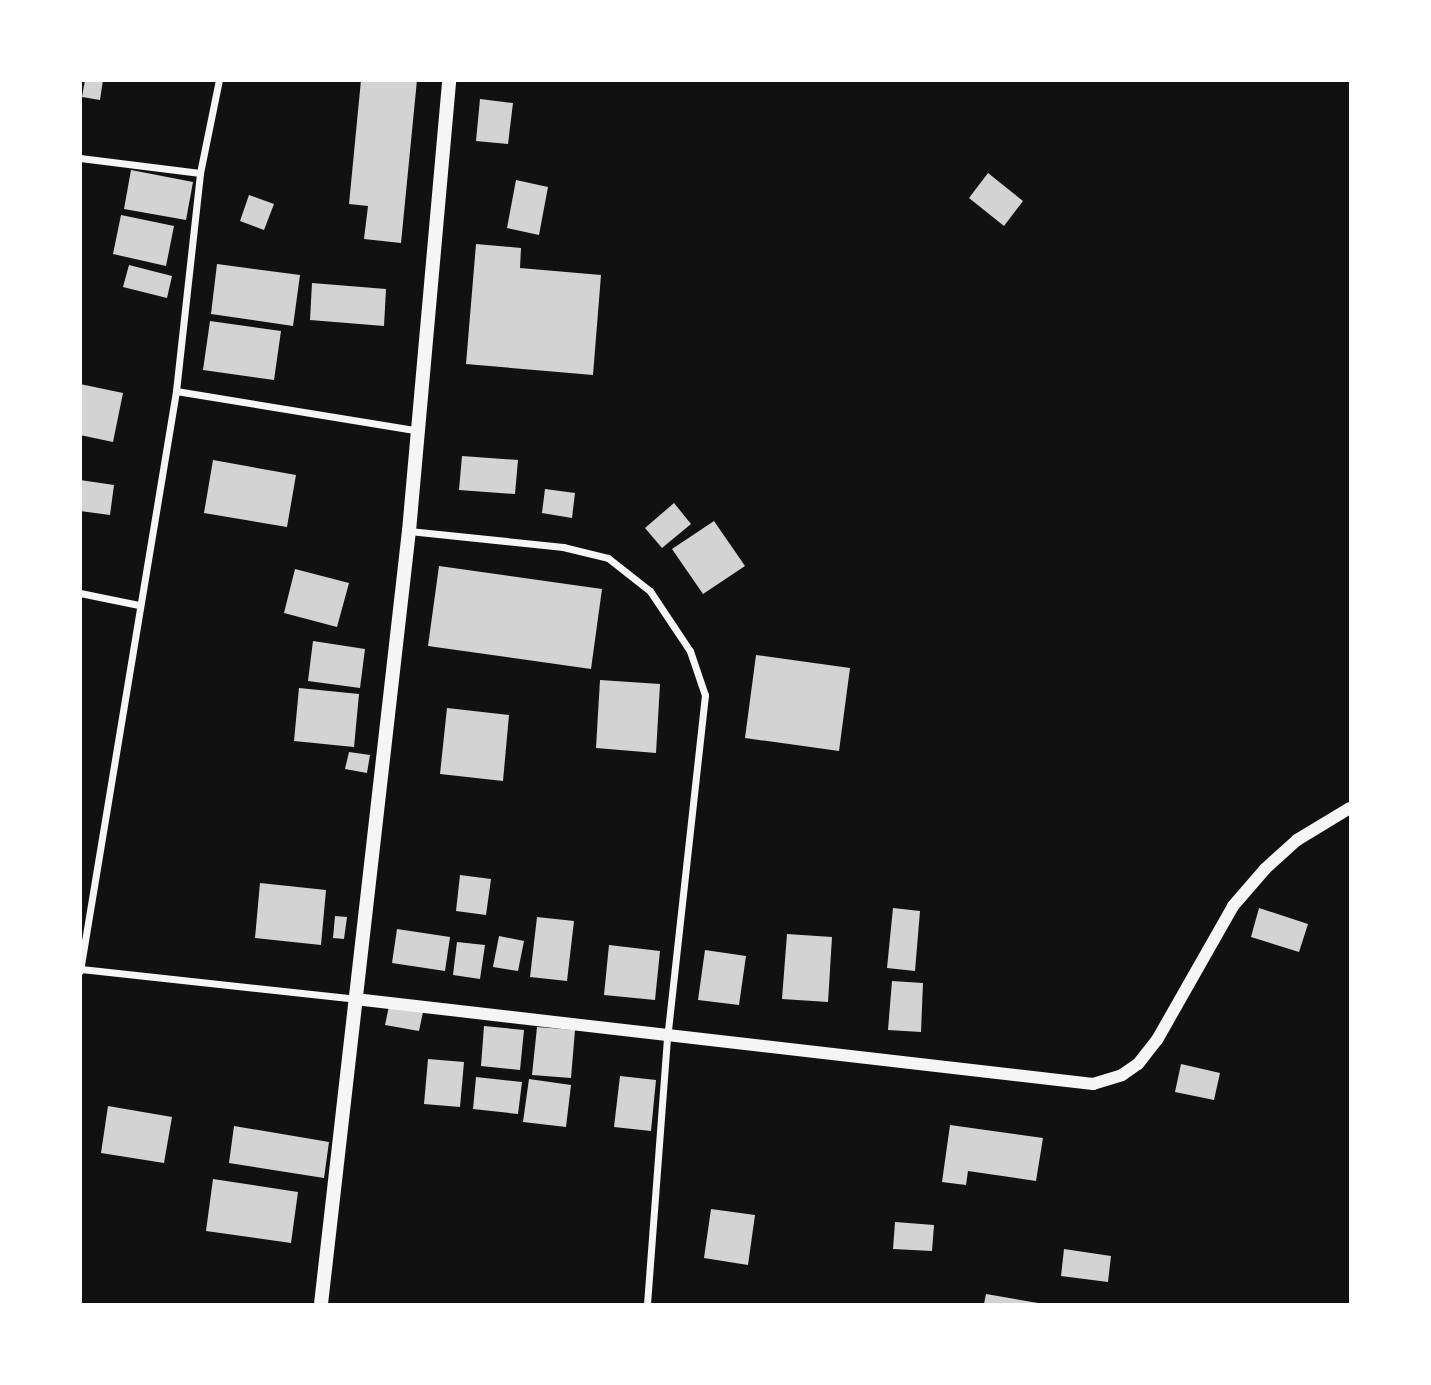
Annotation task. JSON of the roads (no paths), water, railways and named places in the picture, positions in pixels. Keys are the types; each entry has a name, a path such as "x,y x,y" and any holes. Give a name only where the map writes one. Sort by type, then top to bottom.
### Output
{"main road":[{"path":"321,1304 410,531 449,80"}],"street":[{"path":"219,80 200,173 176,391 81,970 1093,1084 1122,1075 1157,1040 1233,906 1265,869 1297,840 1350,808"},
{"path":"80,158 200,173"},
{"path":"176,391 419,431"},
{"path":"410,531 563,547 608,558 650,591 690,651 705,695 704,738 667,1038 647,1304"},
{"path":"80,593 139,605"}]}
